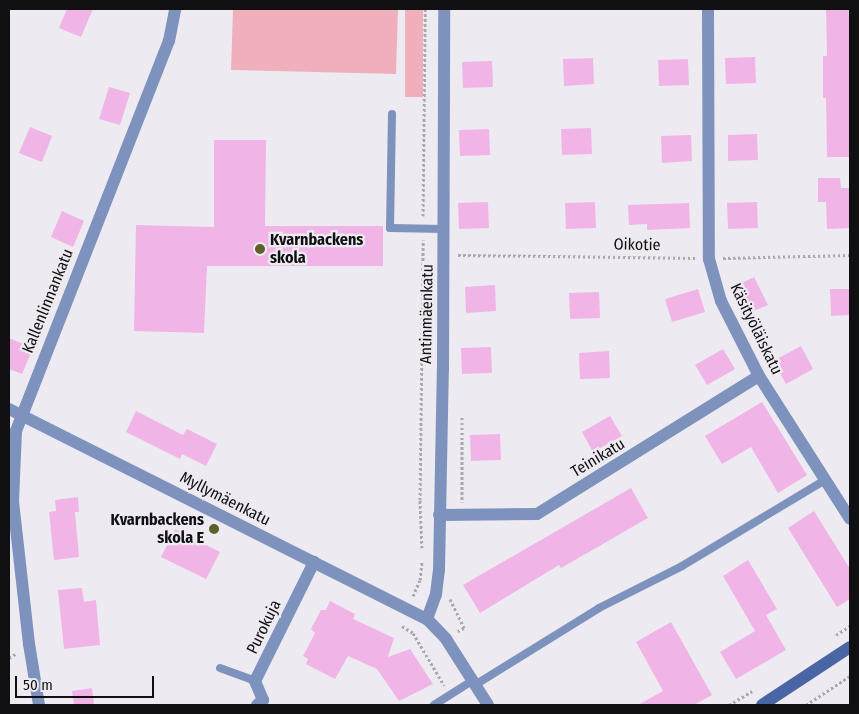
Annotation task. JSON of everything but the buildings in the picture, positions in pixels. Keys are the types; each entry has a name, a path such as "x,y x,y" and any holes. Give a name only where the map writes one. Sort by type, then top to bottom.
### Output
{"main road":[{"path":"762,705 850,647"}],"street":[{"name":"Kallenlinnankatu","path":"39,705 13,502 16,431 168,41 175,9"},
{"name":"Antinmäenkatu","path":"428,619 436,594 439,570 438,515 444,254 444,9"},
{"name":"Käsityöläiskatu","path":"708,9 709,259 721,301 759,376 850,520"},
{"name":"Teinikatu","path":"438,515 537,514 759,376"},
{"name":"Myllymäenkatu","path":"9,409 428,619"},
{"name":"Purokuja","path":"255,681 314,562"},
{"path":"428,619 446,639 488,705"},
{"path":"255,681 263,700 257,705"}],"lane":[{"path":"392,114 390,228 444,228"},
{"path":"434,705 599,608 682,566 825,480"},
{"path":"220,668 255,681"}],"path":[{"path":"407,610 420,580 422,557 420,500 426,9"},
{"name":"Oikotie","path":"423,254 709,259 850,256"},
{"path":"462,417 462,516"},
{"path":"425,651 450,695"},
{"path":"806,705 850,676"}],"shaded area":[{"path":"233,9 398,9 396,74 231,70"},
{"path":"405,9 423,9 423,97 405,97"}],"place":[{"name":"Kvarnbackens skola","path":"260,249"},
{"name":"Kvarnbackens skola E","path":"214,529"}]}
